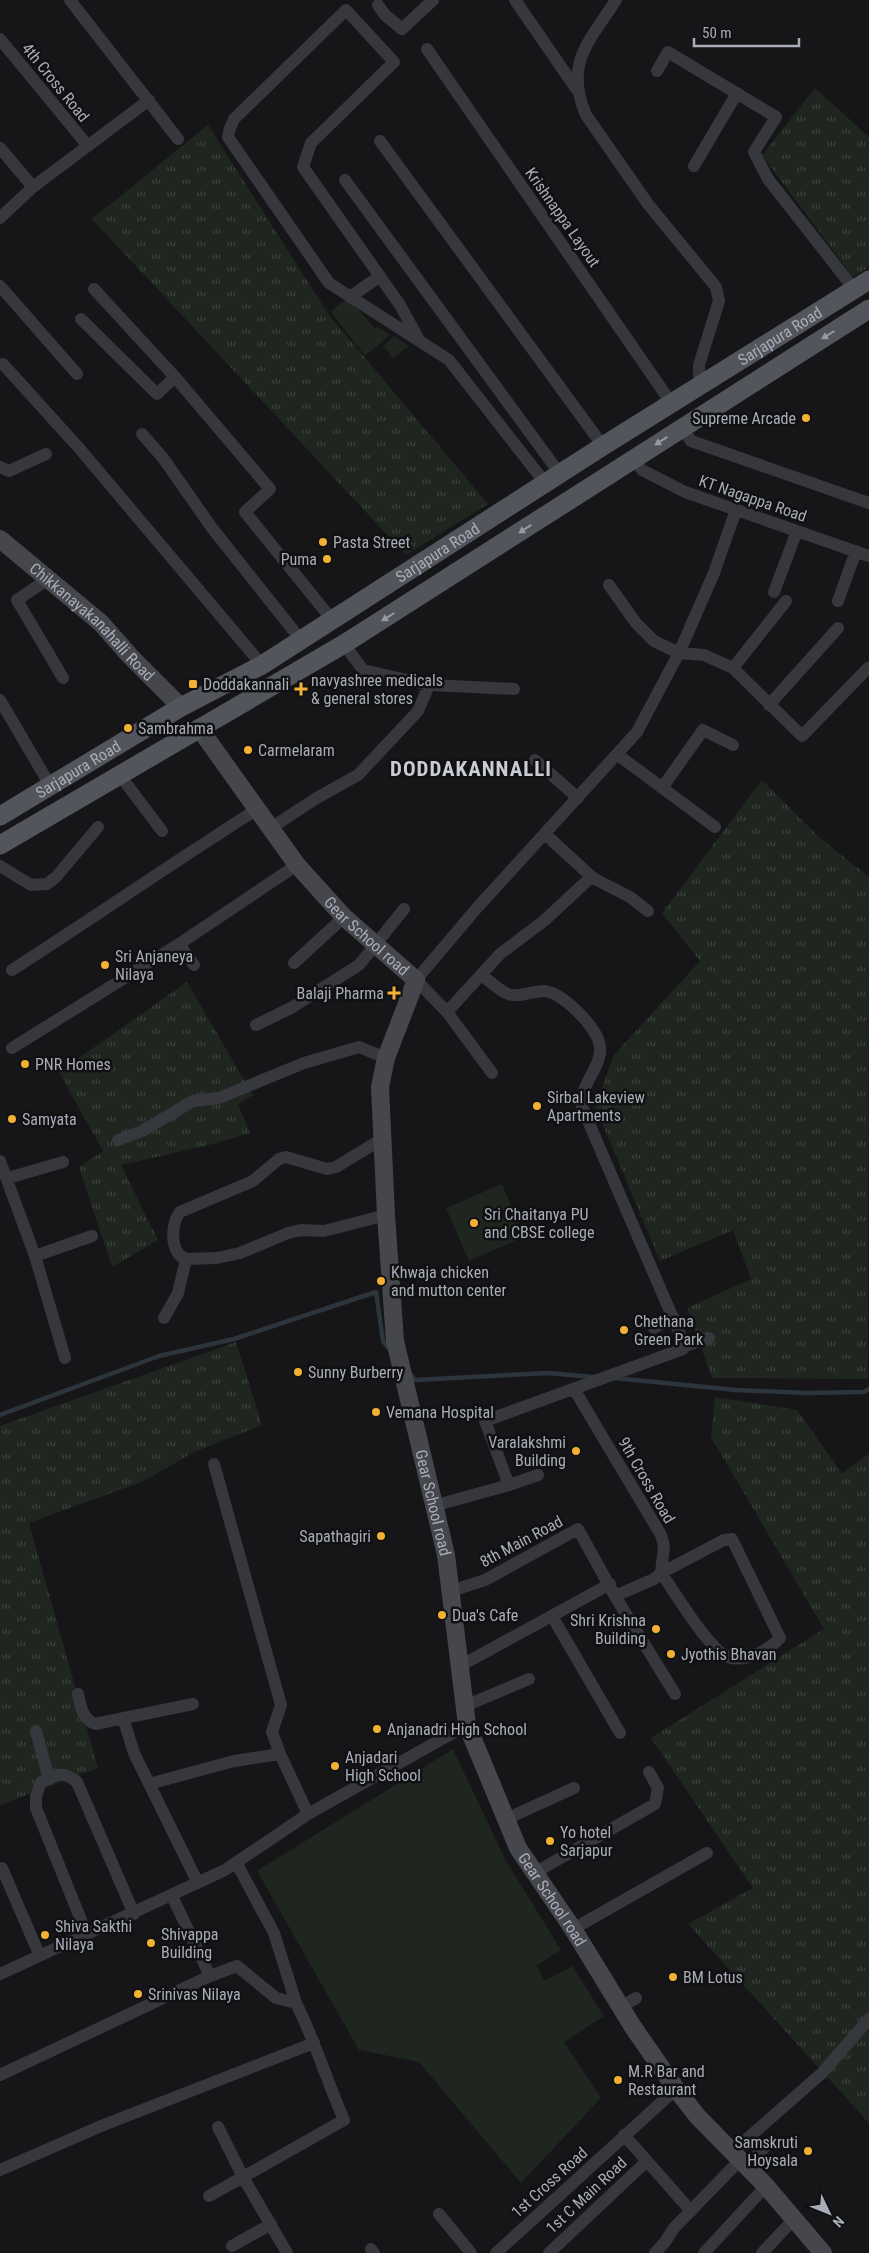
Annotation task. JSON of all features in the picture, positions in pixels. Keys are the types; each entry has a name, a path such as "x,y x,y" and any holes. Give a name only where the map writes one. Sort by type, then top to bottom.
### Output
{"main road":[{"name":"Sarjapura Road","path":"0,816 181,707 262,665 604,446 861,285"},
{"name":"Sarjapura Road","path":"0,845 344,644 869,309"},
{"name":"Chikkanayakanahalli Road","path":"0,539 101,622 130,656 181,707"},
{"name":"Gear School road","path":"199,728 297,865 344,916 416,980 386,1058 380,1087 386,1215 395,1342 446,1555 468,1725 506,1819 518,1848 536,1872 621,2007 676,2089 698,2116 766,2186 794,2219 817,2251"}],"street":[{"path":"70,0 178,140"},
{"path":"377,2 386,15 402,29 433,0"},
{"path":"515,0 579,92"},
{"path":"616,0 582,54 577,77 579,92 586,115 648,204 716,287 719,301 699,365 699,375 702,384"},
{"path":"418,338 400,305 303,167 311,143 394,62 346,10 234,119 228,137 329,283 418,338 454,364 553,479"},
{"name":"4th Cross Road","path":"0,39 88,146"},
{"name":"Krishnappa Layout","path":"427,49 672,404"},
{"path":"657,71 668,52 776,117 754,152 768,179 861,285"},
{"path":"694,166 737,93"},
{"path":"0,218 33,187 149,100"},
{"path":"380,141 604,446"},
{"path":"0,148 33,187"},
{"path":"346,180 553,479"},
{"path":"350,297 380,276"},
{"path":"0,286 78,374"},
{"path":"94,289 175,377 270,488 245,512 333,621"},
{"path":"81,319 157,394 175,377"},
{"path":"3,364 79,448 262,665"},
{"path":"682,427 691,442 869,503"},
{"path":"142,434 163,458 212,528 301,640"},
{"path":"0,467 9,471 46,454"},
{"name":"KT Nagappa Road","path":"632,459 642,470 685,492 869,556"},
{"path":"492,1073 447,1012 416,980 476,909 637,732 679,654 714,573 736,510"},
{"path":"774,592 797,531"},
{"path":"838,601 856,551"},
{"path":"48,579 17,600 63,678"},
{"path":"609,585 636,624 654,641 679,654 704,655 733,668 802,736 868,668"},
{"path":"733,668 786,601"},
{"path":"769,705 838,628"},
{"path":"344,644 363,670 429,685 514,690"},
{"path":"270,828 315,799 358,775 418,711 429,685"},
{"path":"0,700 51,787"},
{"path":"662,788 703,730 733,745"},
{"path":"618,755 715,827"},
{"path":"535,760 578,798"},
{"path":"119,774 162,831"},
{"path":"12,970 256,810"},
{"path":"0,866 31,885 47,884 98,827"},
{"path":"545,834 593,878 630,897 648,911"},
{"path":"12,1048 179,944 297,865"},
{"path":"447,1012 500,954 545,920 589,879 593,878"},
{"path":"256,1025 291,1008 359,965 404,909"},
{"path":"294,963 344,916"},
{"path":"179,944 194,965"},
{"path":"481,975 506,993 518,996 546,991 556,995 575,1009 599,1042 600,1056 585,1085 581,1097 582,1107 685,1346"},
{"path":"118,1140 142,1131 194,1101 219,1098 260,1079 320,1058 359,1047 386,1058"},
{"path":"382,1139 336,1167 327,1169 286,1156 279,1159 253,1181 180,1212 172,1228 179,1254 186,1259 217,1258 240,1253 288,1233 301,1230 324,1231 386,1215"},
{"path":"0,1161 8,1178 35,1256 65,1358"},
{"path":"8,1178 63,1162"},
{"path":"35,1256 92,1236"},
{"path":"164,1318 178,1293 186,1259"},
{"path":"654,1328 674,1318"},
{"path":"509,1485 485,1421 709,1338"},
{"name":"9th Cross Road","path":"574,1389 661,1534 664,1546 661,1573"},
{"path":"214,1464 281,1705 272,1732 280,1754 308,1814"},
{"path":"433,1506 538,1475"},
{"name":"8th Main Road","path":"451,1591 485,1580 578,1529 612,1590"},
{"path":"460,1666 552,1616 612,1590 654,1579 661,1573 724,1540 732,1539 780,1638 773,1646 762,1652 746,1657 729,1657 707,1638 661,1573"},
{"path":"612,1590 675,1694"},
{"path":"552,1616 620,1733"},
{"path":"465,1706 529,1679"},
{"path":"78,1694 83,1713 91,1723 96,1724 193,1704"},
{"path":"123,1718 134,1753 198,1883"},
{"path":"0,1974 39,1954 134,1914 237,1864 308,1814 468,1725"},
{"path":"36,1731 49,1779"},
{"path":"149,1784 234,1761 280,1754"},
{"path":"536,1872 654,1804 658,1788 648,1772"},
{"path":"87,1935 36,1808 36,1796 41,1782 60,1774 68,1775 81,1788 134,1914"},
{"path":"506,1819 574,1788"},
{"path":"573,1929 707,1853"},
{"path":"209,2196 344,2120 326,2081 314,2043 296,2003 274,1933 237,1864"},
{"path":"2,1868 39,1954"},
{"path":"172,1896 210,1976"},
{"path":"0,2075 210,1976 237,1966 276,1998 296,2003"},
{"path":"621,2007 636,1998"},
{"path":"654,2253 869,2019"},
{"path":"0,2170 101,2126 314,2043"},
{"name":"1st Cross Road","path":"496,2253 676,2089"},
{"path":"218,2126 243,2177 272,2224 287,2253"},
{"path":"624,2135 691,2211"},
{"path":"739,2159 770,2142"},
{"name":"1st C Main Road","path":"549,2253 647,2161"},
{"path":"704,2253 766,2186"},
{"path":"439,2214 471,2253"},
{"path":"762,2253 794,2219"},
{"path":"232,2246 272,2224"}],"green space":[{"path":"815,88 869,137 869,267 853,277 762,155"},
{"path":"208,125 329,315 488,504 406,555 92,219"},
{"path":"348,297 375,329 378,327 390,335 365,356 331,312"},
{"path":"394,336 409,346 393,358 383,346"},
{"path":"762,780 820,838 869,877 868,1379 712,1378 687,1308 751,1279 733,1230 660,1261 595,1106 614,1055 700,961 662,913"},
{"path":"187,982 253,1095 238,1104 250,1133 209,1145 121,1165 158,1240 112,1267 79,1167 103,1151 59,1072"},
{"path":"502,1184 524,1237 469,1261 446,1208"},
{"path":"236,1342 262,1425 194,1452 144,1481 29,1523 98,1768 0,1805 0,1426"},
{"path":"715,1397 797,1410 842,1473 869,1454 869,2123 688,1924 753,1888 651,1738 824,1629 711,1437"},
{"path":"453,1749 505,1859 561,1950 536,1966 545,1981 572,1966 604,2016 564,2042 601,2098 521,2183 419,2062 359,2050 257,1871"}],"waterway":[{"path":"0,1415 159,1356 234,1339 376,1292 383,1341 391,1351"},
{"path":"410,1374 415,1380 547,1373 594,1377"},
{"path":"614,1378 736,1390 807,1393 864,1392 869,1389"}],"place":[{"name":"Supreme Arcade","path":"806,418"},
{"name":"Pasta Street","path":"323,542"},
{"name":"Puma","path":"327,559"},
{"name":"Doddakannali","path":"193,684"},
{"name":"navyashree medicals & general stores","path":"301,689"},
{"name":"Sambrahma","path":"128,728"},
{"name":"Carmelaram","path":"248,750"},
{"name":"Sri Anjaneya Nilaya","path":"105,965"},
{"name":"Balaji Pharma","path":"394,993"},
{"name":"PNR Homes","path":"25,1064"},
{"name":"Sirbal Lakeview Apartments","path":"537,1106"},
{"name":"Samyata","path":"12,1119"},
{"name":"Sri Chaitanya PU and CBSE college","path":"474,1223"},
{"name":"Khwaja chicken and mutton center","path":"381,1281"},
{"name":"Chethana Green Park","path":"624,1330"},
{"name":"Sunny Burberry","path":"298,1372"},
{"name":"Vemana Hospital","path":"376,1412"},
{"name":"Varalakshmi Building","path":"576,1451"},
{"name":"Sapathagiri","path":"381,1536"},
{"name":"Dua's Cafe","path":"442,1615"},
{"name":"Shri Krishna Building","path":"656,1629"},
{"name":"Jyothis Bhavan","path":"671,1654"},
{"name":"Anjanadri High School","path":"377,1729"},
{"name":"Anjadari High School","path":"335,1766"},
{"name":"Yo hotel Sarjapur","path":"550,1841"},
{"name":"Shiva Sakthi Nilaya","path":"45,1935"},
{"name":"Shivappa Building","path":"151,1943"},
{"name":"BM Lotus","path":"673,1977"},
{"name":"Srinivas Nilaya","path":"138,1994"},
{"name":"M.R Bar and Restaurant","path":"618,2080"},
{"name":"Samskruti Hoysala","path":"808,2151"}],"district":[{"name":"DODDAKANNALLI","path":"471,769"}]}
